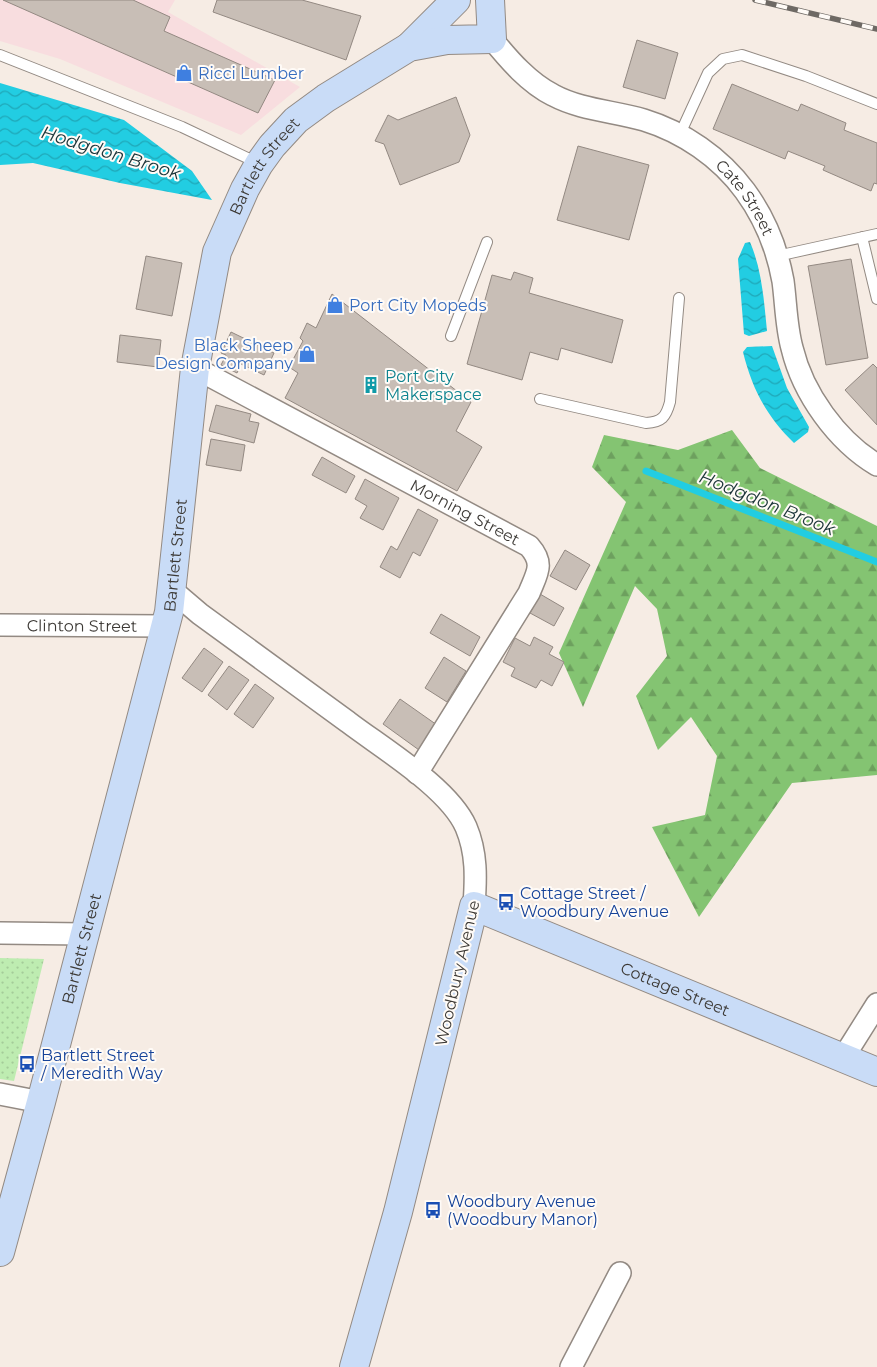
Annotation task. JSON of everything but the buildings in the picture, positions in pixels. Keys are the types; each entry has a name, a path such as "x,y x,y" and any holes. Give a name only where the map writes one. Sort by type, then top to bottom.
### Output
{"street":[{"path":"409,47 456,0"},
{"path":"490,0 492,39"},
{"name":"Bartlett Street","path":"0,1252 166,626 173,591 195,368 217,252 245,189 259,164 272,146 296,120 326,98 409,47 447,40 492,39"},
{"name":"Cate Street","path":"492,39 534,83 553,95 583,107 644,120 680,134 710,154 744,190 758,210 777,256 792,348 804,382 823,413 838,432 877,465"},
{"name":"Morning Street","path":"195,368 529,546 536,554 540,564 529,593 418,773"},
{"name":"Woodbury Avenue","path":"173,591 200,614 418,773 451,804 466,826 475,858 474,906 398,1212 354,1367"},
{"name":"Clinton Street","path":"0,625 166,626"},
{"name":"Cottage Street","path":"474,906 877,1072"},
{"path":"0,933 85,934"},
{"path":"843,1058 877,1004"},
{"path":"0,1094 41,1102"},
{"path":"571,1367 620,1274"}],"lane":[{"path":"0,55 182,127 259,164"},
{"path":"680,134 708,72 723,59 742,55 806,76 877,104"},
{"path":"777,256 877,234"},
{"path":"862,237 877,299"},
{"path":"452,336 487,242"},
{"path":"540,399 646,423 658,422 666,416 670,402 679,298"}],"shaded area":[{"name":"Ricci Lumber","path":"0,0 175,0 168,12 300,87 241,135 60,59 0,41"}],"green space":[{"path":"732,430 760,468 877,526 877,775 792,783 699,917 652,827 705,815 717,756 691,717 658,750 636,696 667,656 657,609 635,586 583,707 559,653 626,502 592,467 604,435 678,450"},
{"path":"0,958 44,959 14,1081 0,1079"}],"water":[{"path":"0,83 124,120 192,171 212,200 120,183 33,163 0,165"},
{"path":"750,242 760,275 767,331 749,336 744,334 738,259 745,243"},
{"path":"772,346 787,388 809,427 808,432 794,443 768,413 751,378 743,352 747,347"}],"waterway":[{"name":"Hodgdon Brook","path":"646,471 877,562"}],"railway":[{"path":"755,0 877,29"}],"place":[{"name":"Ricci Lumber","path":"184,73"},
{"name":"Port City Mopeds","path":"335,305"},
{"name":"Black Sheep Design Company","path":"307,354"},
{"name":"Port City Makerspace","path":"371,385"},
{"name":"Cottage Street / Woodbury Avenue","path":"506,902"},
{"name":"Bartlett Street / Meredith Way","path":"27,1064"},
{"name":"Woodbury Avenue (Woodbury Manor)","path":"433,1210"}]}
